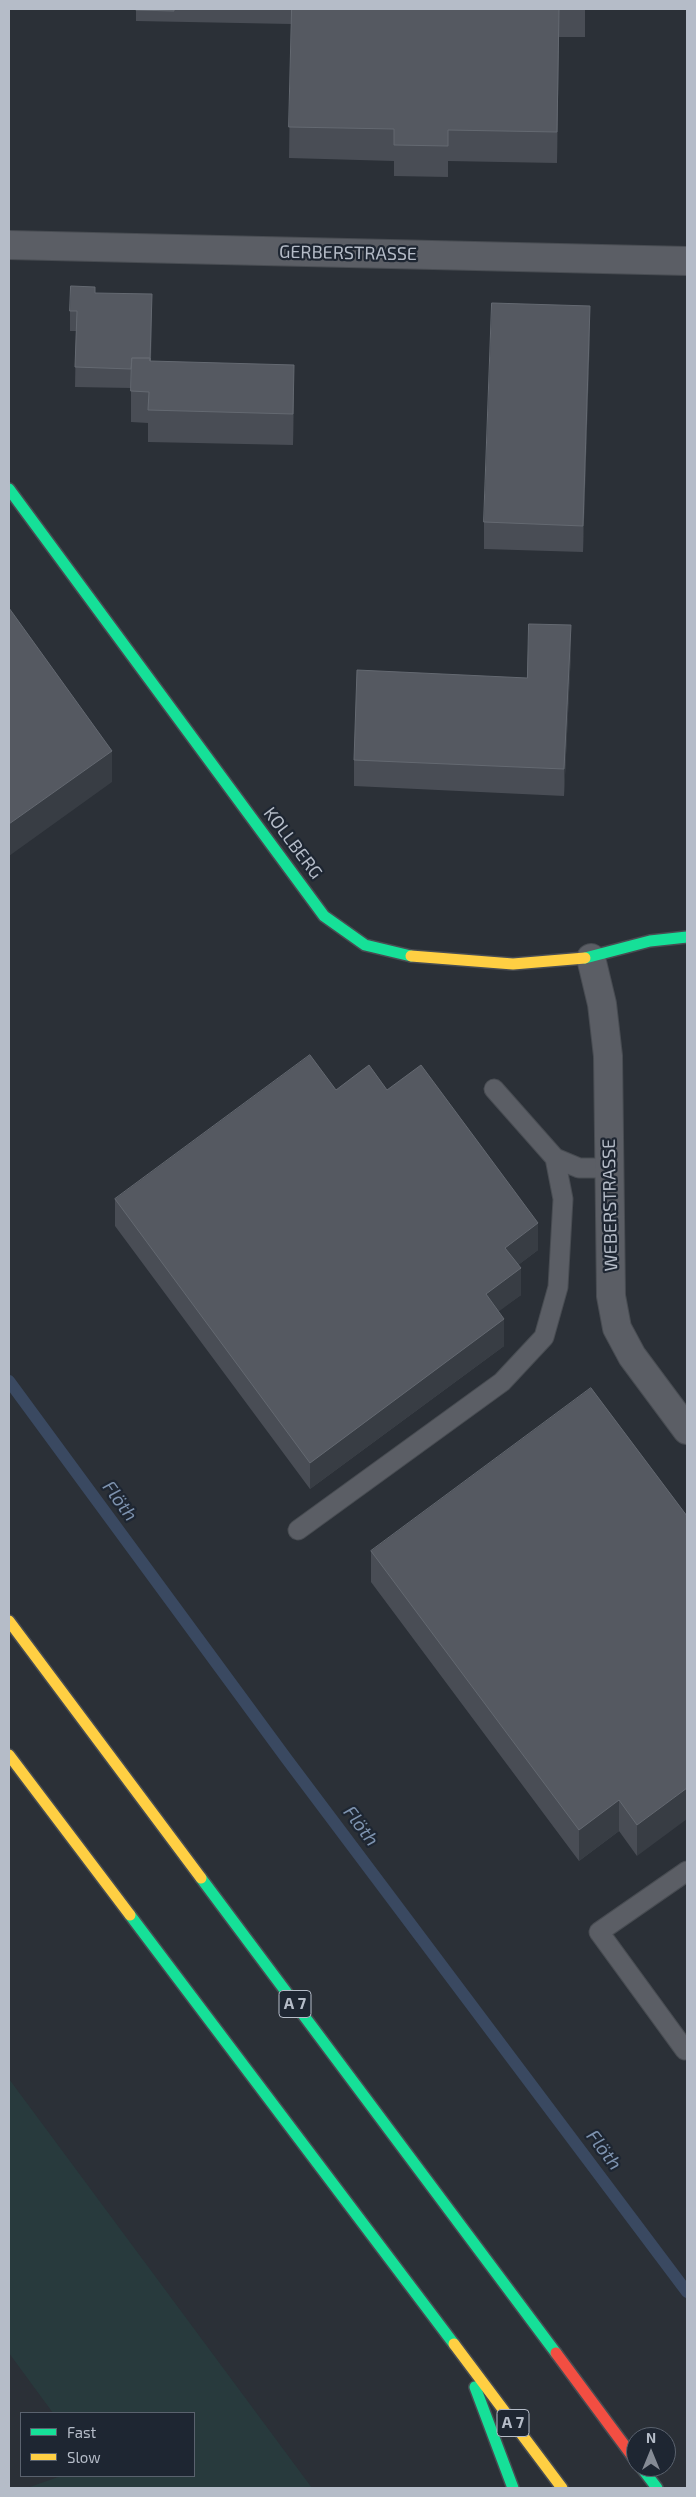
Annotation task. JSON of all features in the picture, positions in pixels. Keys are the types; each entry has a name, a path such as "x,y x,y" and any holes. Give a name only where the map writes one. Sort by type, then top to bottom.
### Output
{"main road":[{"name":"KOLLBERG","path":"9,489 324,916 365,945 413,956 513,964 591,958 650,941 687,937"},
{"name":"A 7","path":"9,1621 626,2448"},
{"name":"A 7","path":"9,1755 562,2488"},
{"path":"464,2358 513,2488"},
{"path":"649,2477 657,2488"}],"street":[{"name":"GERBERSTRASSE","path":"9,245 687,261"},
{"name":"WEBERSTRASSE","path":"591,958 602,1004 608,1056 611,1296 617,1328 632,1356 687,1430"}],"lane":[{"path":"494,1089 554,1158 579,1168 609,1168"},
{"path":"298,1530 502,1382 544,1336 558,1287 563,1200 554,1158"},
{"path":"687,1871 599,1932 685,2050 687,2049"}],"shaded area":[{"path":"9,2079 312,2488 27,2488 58,2477 195,2477 195,2412 52,2412 9,2353"}],"building":[{"path":"174,9 174,11 136,10"},
{"path":"292,9 559,9 557,132 448,130 448,146 394,145 394,129 289,127"},
{"path":"71,286 95,287 95,293 152,294 150,361 150,358 132,358 131,369 75,367 77,311 70,311"},
{"path":"492,303 590,306 583,526 484,522"},
{"path":"132,358 150,358 150,361 294,365 293,414 148,410 149,392 131,391"},
{"path":"9,608 112,751 9,824"},
{"path":"529,624 571,625 564,769 354,760 357,670 527,678"},
{"path":"310,1055 336,1090 369,1065 387,1090 421,1065 538,1223 505,1248 521,1268 486,1294 504,1319 310,1463 115,1199"},
{"path":"591,1388 687,1516 687,1788 637,1825 619,1800 579,1830 371,1551"}],"waterway":[{"name":"Flöth","path":"9,1381 286,1758 687,2292"}],"traffic: fast":[{"path":"9,489 324,916 365,945 411,956"},
{"path":"585,958 650,941 687,937"},
{"path":"201,1878 556,2353"},
{"path":"130,1915 454,2344"},
{"path":"475,2387 513,2488"},
{"path":"649,2477 657,2488"}],"traffic: slow":[{"path":"411,956 513,964 585,958"},
{"path":"9,1621 201,1878"},
{"path":"9,1755 130,1915"},
{"path":"454,2344 562,2488"}],"traffic: jam":[{"path":"556,2353 626,2448"}]}
